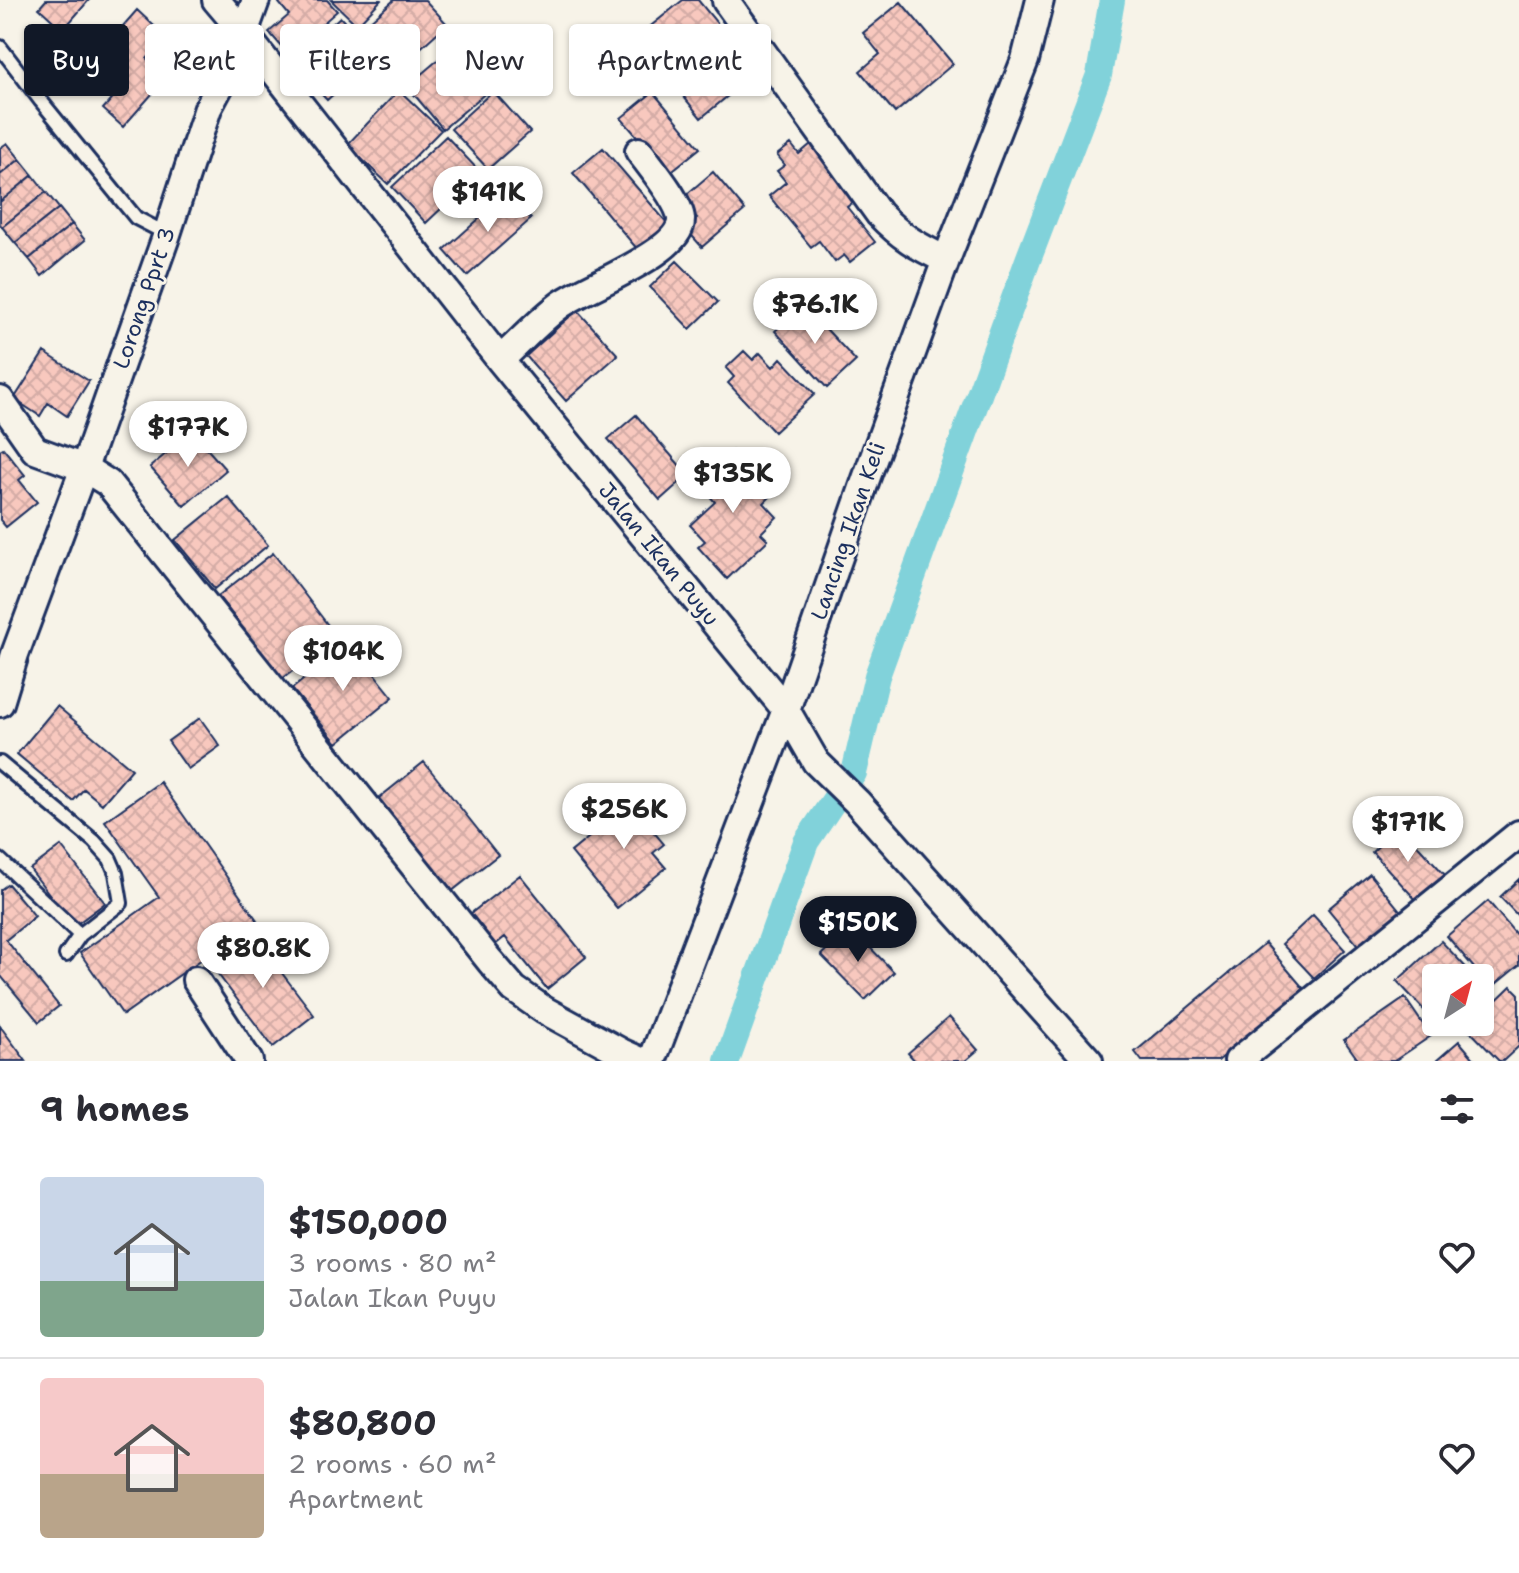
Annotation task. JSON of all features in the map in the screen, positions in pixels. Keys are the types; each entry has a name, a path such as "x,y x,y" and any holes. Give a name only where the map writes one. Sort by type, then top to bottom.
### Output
{"street":[{"name":"Jalan Ikan Puyu","path":"216,0 236,24"},
{"name":"Lorong Pprt 3","path":"247,24 256,0"},
{"name":"Lancing Ikan Keli","path":"652,1061 786,710 946,260 1025,60 1040,0"},
{"path":"726,1 879,214 914,245 946,260"},
{"name":"Jalan Ikan Puyu","path":"264,59 500,360 786,710 816,762 857,802 1089,1061"},
{"name":"Lorong Pprt 3","path":"0,703 214,96"},
{"path":"500,360 561,304 653,255 677,233 681,219 674,200 639,151"},
{"path":"0,400 35,450 84,468 108,483 514,989 544,1010 641,1061"},
{"path":"1238,1061 1519,834"},
{"path":"196,980 249,1061"}],"lane":[{"path":"0,47 136,218 167,234"},
{"path":"0,763 94,841 110,859 116,873 121,903 80,935 66,955"},
{"path":"0,860 80,935"}],"building":[{"path":"46,0 89,0 68,24 56,24 39,8"},
{"path":"282,0 327,0 337,11 322,24 280,24 280,45 269,32 289,15 279,3"},
{"path":"331,0 381,0 358,24"},
{"path":"394,0 425,0 447,24 436,24 436,34 420,48 420,24 367,24"},
{"path":"683,0 698,0 718,24 653,24"},
{"path":"901,2 953,64 895,113 860,71 880,54 863,33"},
{"path":"137,10 152,24 145,24 145,96 150,96 123,127 103,109 114,96 129,96 129,24 125,24"},
{"path":"340,17 346,24 332,24"},
{"path":"436,62 436,96 482,96 443,129 415,96 420,96 420,75"},
{"path":"393,96 405,96 441,130 388,184 347,145"},
{"path":"487,96 498,96 530,132 488,169 451,129"},
{"path":"648,96 656,96 700,148 669,173 621,118"},
{"path":"683,96 728,96 701,118"},
{"path":"446,136 480,172 426,223 392,187"},
{"path":"7,143 20,159 0,175 0,148"},
{"path":"791,144 799,154 811,144 856,200 847,207 875,242 850,262 844,255 835,262 819,241 811,247 769,196 786,182 777,171 785,165 777,155"},
{"path":"603,148 668,224 638,250 573,173"},
{"path":"20,159 33,175 0,202 0,175"},
{"path":"713,172 745,210 702,247 685,228 697,218 681,199"},
{"path":"33,175 46,192 2,227 0,202"},
{"path":"46,192 59,208 15,243 2,227"},
{"path":"508,193 531,219 467,276 444,250"},
{"path":"59,208 72,224 29,259 15,243"},
{"path":"72,224 85,240 42,276 29,259"},
{"path":"677,261 718,302 690,329 650,287"},
{"path":"803,304 856,361 827,388 775,331"},
{"path":"577,310 618,355 566,401 526,356"},
{"path":"744,351 753,360 760,353 773,367 781,358 815,394 774,432 728,383 734,377 726,368"},
{"path":"44,352 89,381 67,416 48,403 40,416 14,399"},
{"path":"636,415 688,475 660,500 608,439"},
{"path":"192,432 226,470 184,506 150,467"},
{"path":"3,448 25,475 19,480 37,502 6,527 0,520 0,450"},
{"path":"732,451 773,494 764,503 777,517 761,533 768,540 727,579 698,547 705,541 690,525 715,502 698,483"},
{"path":"228,497 268,545 215,589 175,540"},
{"path":"273,553 337,637 282,679 218,596"},
{"path":"349,642 393,697 337,743 292,689"},
{"path":"57,706 132,769 102,804 84,789 73,801 17,754"},
{"path":"200,718 220,746 188,769 168,741"},
{"path":"424,762 498,855 447,895 374,802"},
{"path":"160,782 257,920 123,1015 80,953 159,897 105,821"},
{"path":"643,793 665,820 652,830 664,844 653,853 666,868 617,908 571,852"},
{"path":"1400,826 1445,875 1417,901 1372,852"},
{"path":"61,846 105,903 74,926 30,869"},
{"path":"1370,874 1403,914 1361,949 1328,909"},
{"path":"520,875 586,957 547,989 505,937 490,949 465,918"},
{"path":"1519,879 1519,917 1500,897"},
{"path":"8,884 35,916 6,940 59,1006 39,1022 0,975 0,890"},
{"path":"1488,901 1519,938 1519,965 1494,986 1494,964 1471,964 1447,936"},
{"path":"1313,915 1345,950 1314,978 1282,944"},
{"path":"850,927 894,972 865,1000 821,955"},
{"path":"252,934 314,1015 273,1047 211,965"},
{"path":"1441,941 1463,964 1422,964 1422,1008 1397,981"},
{"path":"1265,943 1304,989 1218,1061 1142,1061 1135,1052"},
{"path":"1511,986 1519,994 1519,1046 1503,1061 1499,1061 1475,1036 1494,1036 1494,1002"},
{"path":"1405,998 1422,1023 1422,1036 1431,1036 1394,1061 1359,1061 1344,1040"},
{"path":"949,1017 978,1050 965,1061 915,1061 908,1053"},
{"path":"0,1026 26,1061 0,1061"},
{"path":"1459,1041 1476,1061 1436,1061"}],"waterway":[{"path":"727,1061 806,842 854,773 877,676 1028,260 1099,75 1112,0"}]}
